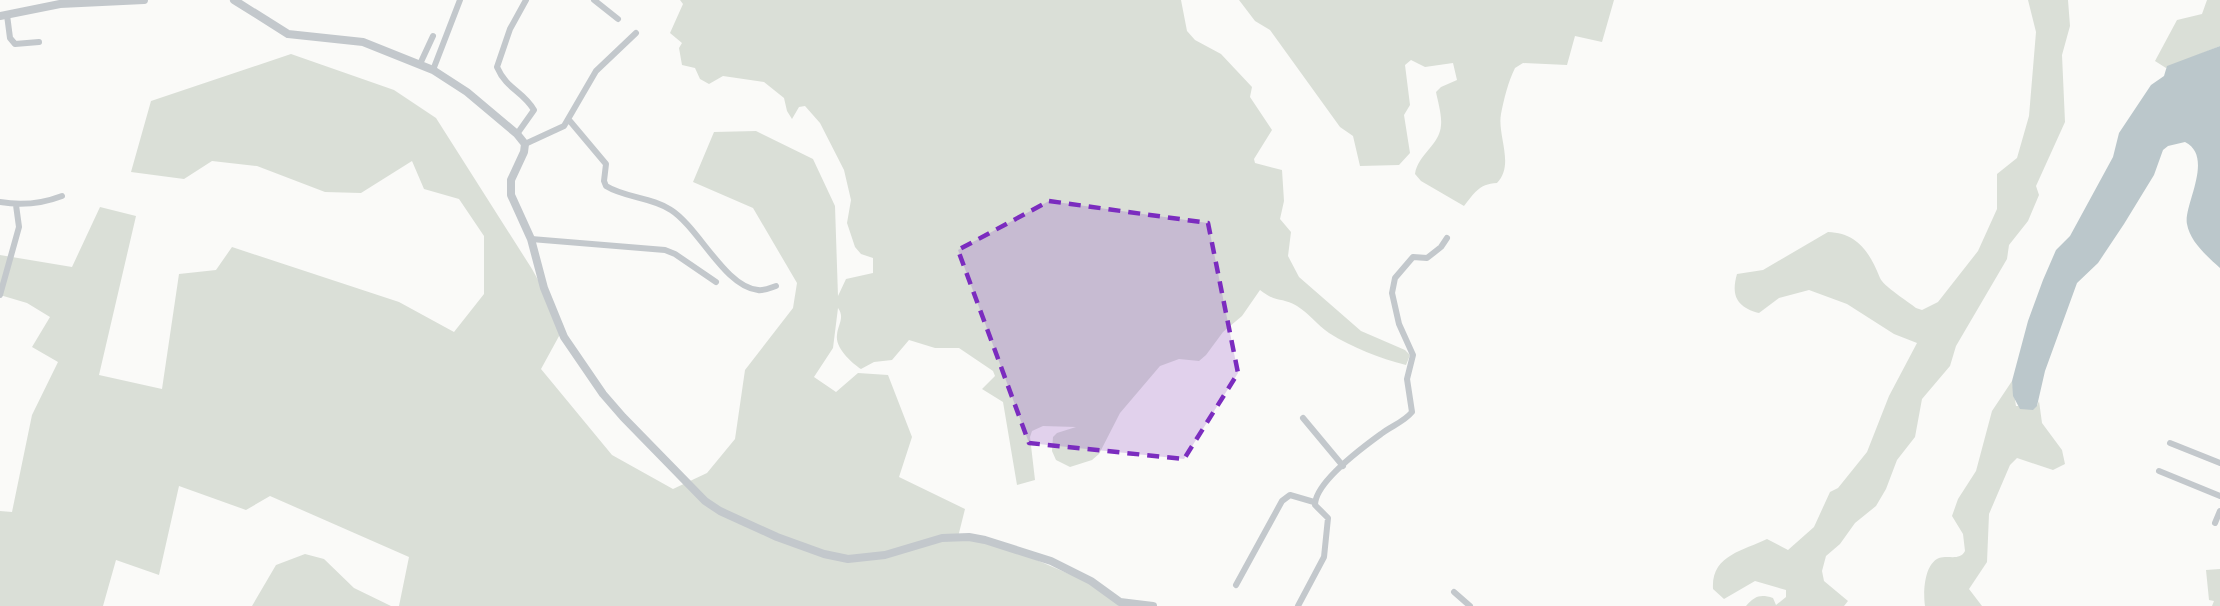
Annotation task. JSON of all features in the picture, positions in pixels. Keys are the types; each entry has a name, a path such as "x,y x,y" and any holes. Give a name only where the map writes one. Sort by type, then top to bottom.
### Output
{"street":[{"path":"39,42 15,44 10,38 4,15 60,4 144,0"},
{"path":"234,0 245,2 288,34 363,42 433,70 467,92 517,134 525,144 524,152 511,180 511,195 531,239 544,288 564,337 582,365 623,417 705,501 720,511 777,537 824,554 848,559 885,555 942,538 969,537 1051,561 1091,581 1120,602 1153,606"},
{"path":"433,70 460,0"},
{"path":"517,134 534,110 523,96 503,81 497,67 510,29 526,0"},
{"path":"594,0 618,19"},
{"path":"525,144 564,126 596,71 636,33"},
{"path":"420,64 433,36"},
{"path":"568,120 606,164 604,181 606,186 670,209 699,237 725,268 747,286 761,291 776,286"},
{"path":"0,202 16,205 43,203 62,196"},
{"path":"0,295 19,227 16,205"},
{"path":"1314,502 1326,482 1343,466 1366,445 1412,412 1407,379 1413,355 1394,309 1392,285 1399,271 1413,257 1427,258 1441,247 1447,238"},
{"path":"531,239 665,250 675,254 716,282"},
{"path":"1303,418 1343,466"},
{"path":"2170,443 2220,463"},
{"path":"2159,471 2220,496"},
{"path":"1236,585 1282,501 1290,495 1314,502 1328,519 1326,549 1298,606"},
{"path":"2215,523 2220,511"},
{"path":"1454,592 1470,606"}],"highlighted area":[{"path":"1049,201 1208,223 1238,373 1184,459 1029,443 958,250"}],"shaded area":[{"path":"680,0 1181,0 1187,31 1195,40 1221,54 1252,87 1250,97 1272,130 1254,159 1255,163 1282,170 1284,201 1280,219 1291,232 1288,256 1299,277 1361,331 1405,350 1410,355 1406,365 1376,356 1347,343 1329,333 1297,306 1270,297 1260,290 1242,316 1223,332 1199,361 1179,359 1160,366 1120,413 1099,454 1092,460 1070,467 1056,460 1052,451 1053,437 1057,433 1076,427 1043,426 1032,431 1030,437 1035,480 1017,485 1003,402 982,389 995,376 993,371 959,348 935,348 909,340 892,360 874,362 861,369 841,350 837,340 841,318 838,308 833,348 814,377 836,392 858,373 888,375 912,437 899,477 965,509 958,537 1006,547 1095,585 1135,606 399,606 409,557 270,496 246,510 179,486 159,575 116,560 103,606 0,606 0,511 12,512 32,415 58,362 32,347 50,317 27,303 0,295 0,255 72,267 100,207 136,216 99,375 162,389 179,274 216,270 232,247 399,302 454,332 484,294 484,236 459,199 424,189 412,161 361,193 325,192 257,166 212,161 184,179 131,172 151,101 291,54 394,90 436,118 532,269 564,327 541,369 612,455 673,489 707,473 735,439 745,370 793,308 797,283 753,208 693,182 714,132 756,131 813,159 835,206 838,296 846,279 873,273 873,258 861,254 855,247 847,223 851,200 844,170 820,123 805,106 799,107 792,119 787,111 784,98 764,82 723,76 709,84 700,79 695,68 682,65 679,48 682,43 670,33 683,4"},
{"path":"1239,0 1614,0 1602,42 1575,36 1567,65 1523,63 1515,68 1508,85 1500,122 1505,168 1497,183 1485,185 1477,190 1464,206 1421,181 1415,174 1420,161 1440,132 1441,117 1436,92 1441,87 1457,80 1453,63 1425,67 1411,60 1405,65 1410,105 1404,115 1410,153 1399,165 1360,166 1353,136 1340,127 1270,30 1255,21"},
{"path":"2028,0 2068,0 2070,26 2062,55 2065,122 2036,186 2039,195 2028,221 2009,245 2007,259 1956,346 1950,366 1922,399 1915,437 1897,460 1886,489 1876,506 1855,523 1840,544 1826,556 1822,571 1824,581 1848,601 1844,606 1746,606 1758,597 1773,598 1776,605 1786,597 1786,590 1755,581 1724,599 1713,589 1717,569 1723,561 1767,539 1788,550 1814,527 1830,492 1838,488 1867,452 1889,396 1917,343 1894,334 1847,304 1809,290 1779,298 1759,313 1751,310 1740,304 1735,294 1737,274 1763,270 1828,232 1838,233 1855,240 1862,246 1882,281 1916,308 1922,310 1938,302 1978,251 1997,209 1997,174 2017,158 2029,116 2036,32"},
{"path":"2207,0 2220,0 2220,46 2166,68 2155,61 2177,20 2202,14"},
{"path":"2220,46 2220,268 2196,243 2187,224 2198,170 2194,149 2185,142 2168,146 2163,150 2154,175 2124,224 2098,263 2077,283 2045,371 2037,406 2033,410 2020,409 2013,396 2012,381 2028,321 2056,250 2070,236 2113,157 2119,133 2151,85 2164,76 2167,66"},
{"path":"2012,381 2016,406 2037,406 2039,401 2042,423 2062,450 2065,464 2053,470 2017,458 2010,465 1989,514 1987,562 1969,589 1982,606 1925,606 1924,594 1930,566 1939,558 1957,557 1965,551 1963,534 1952,516 1958,499 1976,471 1992,411"},
{"path":"305,554 324,559 354,588 391,606 252,606 276,565"},
{"path":"2220,569 2220,606 2212,606 2214,601 2209,600 2206,570"}]}
